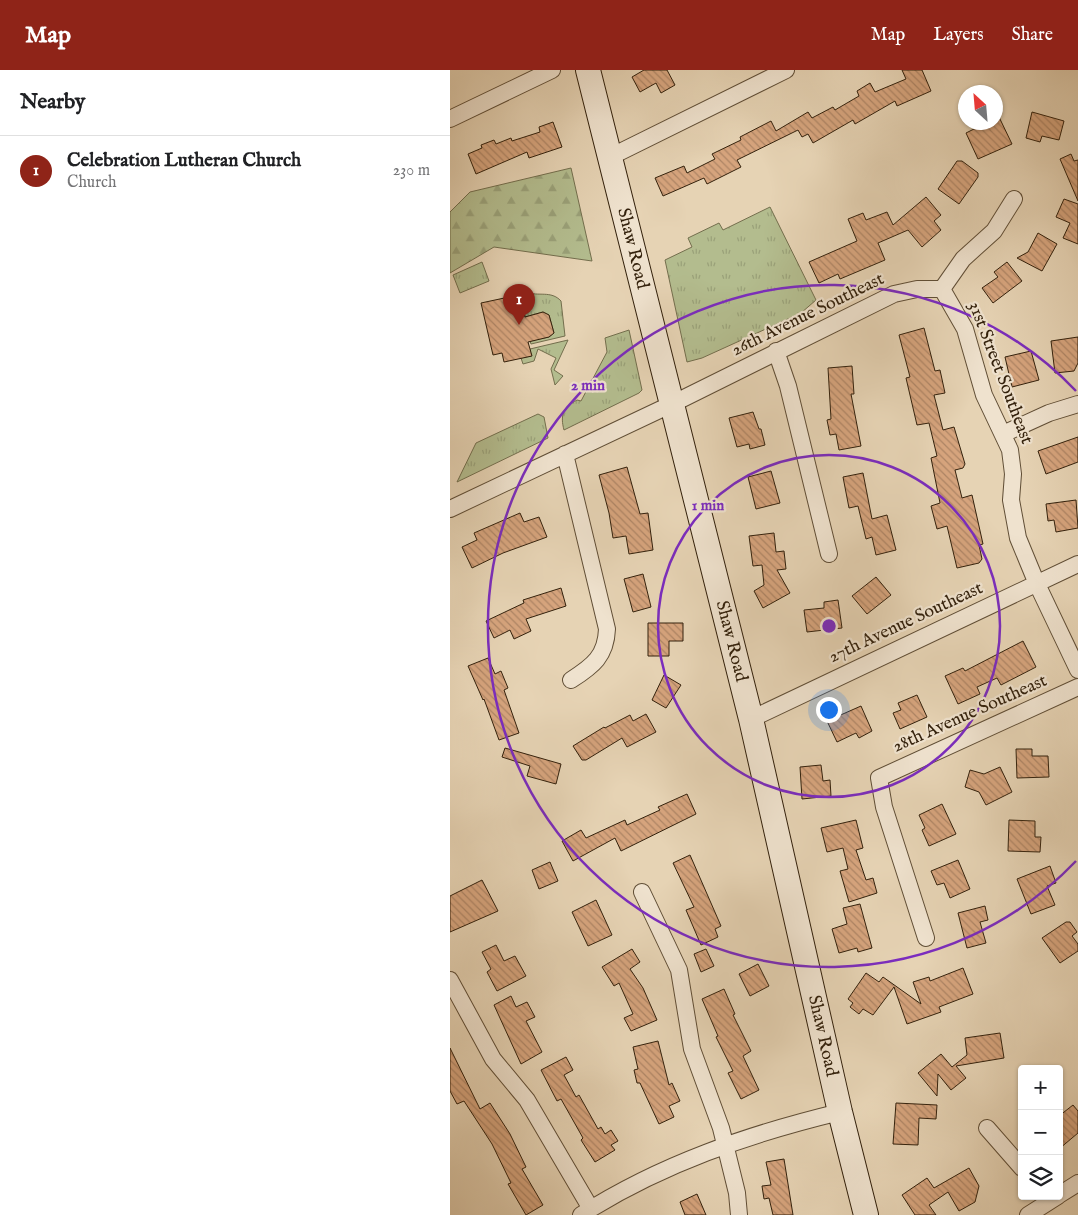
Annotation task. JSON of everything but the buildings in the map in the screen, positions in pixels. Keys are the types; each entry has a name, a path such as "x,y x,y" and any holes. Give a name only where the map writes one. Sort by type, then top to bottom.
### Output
{"main road":[{"name":"Shaw Road","path":"588,70 751,719 840,1112 866,1215"}],"street":[{"path":"450,119 552,70"},
{"path":"610,157 786,70"},
{"path":"942,289 963,259 994,231 1014,199"},
{"name":"26th Avenue Southeast","path":"450,509 672,404 894,294 917,289 942,289"},
{"name":"31st Street Southeast","path":"942,289 965,329 976,370 1013,463 1011,489 1013,516 1018,538 1037,584 1078,670"},
{"path":"776,351 788,386 829,554"},
{"path":"1003,434 1049,413 1078,404"},
{"path":"565,454 607,629 606,645 597,660 572,680"},
{"name":"27th Avenue Southeast","path":"751,719 1078,564"},
{"name":"28th Avenue Southeast","path":"926,938 884,807 879,778 1078,687"},
{"path":"642,892 679,970 692,1049 721,1128 737,1193 739,1215"},
{"path":"450,980 492,1059 527,1100 586,1212 643,1180 725,1144 840,1112"},
{"path":"988,1128 1018,1163"},
{"path":"1063,1191 1078,1183"},
{"path":"1028,1215 1049,1200"}],"green space":[{"path":"571,168 592,261 494,247 450,273 450,212 470,192"},
{"path":"770,207 816,300 801,313 702,358 687,362 665,260 692,247 688,238 719,223 723,230"},
{"path":"482,262 489,281 460,293 453,275"},
{"path":"515,288 531,293 553,296 561,301 565,336 531,344 530,341 549,337 554,333 549,315 543,312 525,317 523,307 512,307 509,297"},
{"path":"629,330 642,390 564,430 562,420 564,412 572,403 577,400 581,401 607,352 605,338"},
{"path":"568,340 554,370 563,376 555,385 551,369 556,358 538,349 534,361 523,364 521,358 531,356 530,349"},
{"path":"538,414 544,417 548,438 457,482 476,443"}],"place":[{"name":"Celebration Lutheran Church","path":"519,325"}]}
